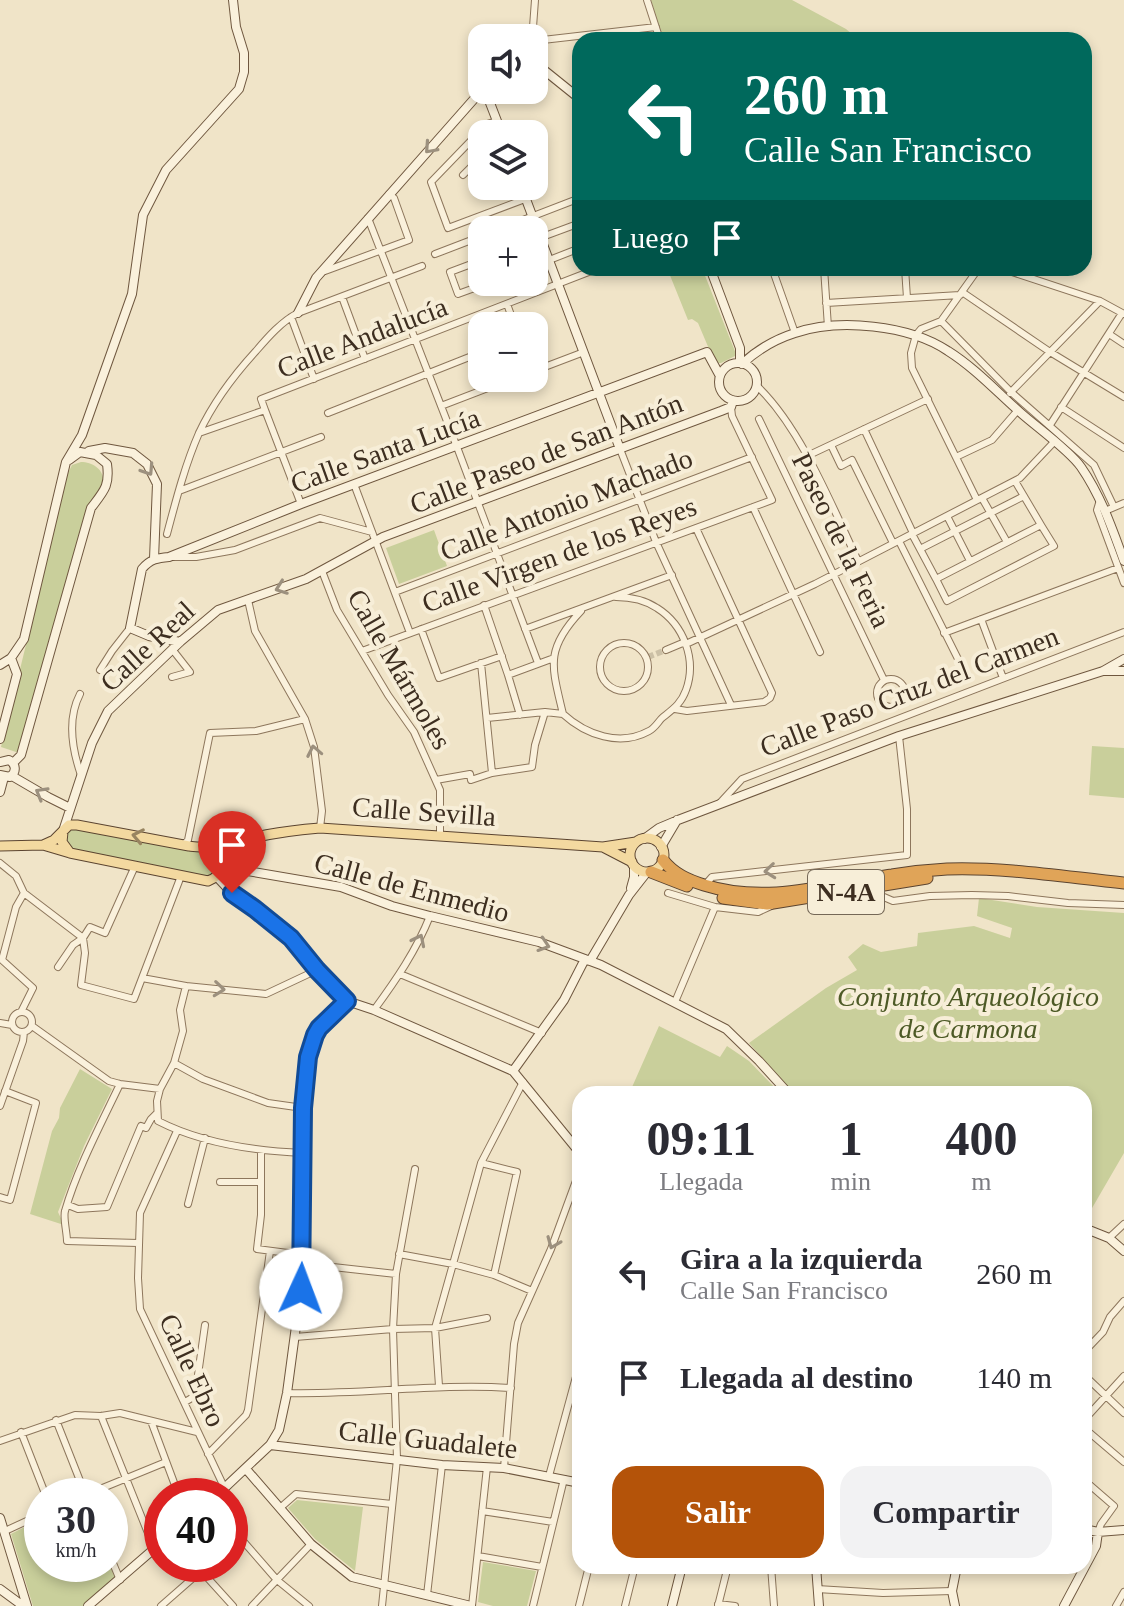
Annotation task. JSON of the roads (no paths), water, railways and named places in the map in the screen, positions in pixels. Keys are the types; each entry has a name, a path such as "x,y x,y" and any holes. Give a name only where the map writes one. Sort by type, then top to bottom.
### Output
{"highway":[{"name":"N-4A","path":"663,860 677,874 705,885 726,892 766,895 948,869 998,870 1124,883"},
{"name":"N-4A","path":"649,872 725,898 777,903 861,889 880,890 920,879 949,876 1047,876"}],"main road":[{"path":"0,846 43,845 208,881 218,878 221,858 184,843 77,825 69,825 54,840 43,845"},
{"name":"Calle Sevilla","path":"221,858 242,839 320,828 603,847"},
{"path":"63,832 62,842 70,853"},
{"path":"654,840 661,847 663,860 649,872 637,869 603,847 654,840"},
{"path":"633,864 631,852 640,841"}],"street":[{"path":"0,665 11,658 24,639 66,462 82,435 132,294 143,215 166,170 239,89 244,72 244,53 236,27 233,0"},
{"path":"533,24 535,0"},
{"path":"647,0 658,32"},
{"path":"612,32 656,27"},
{"path":"548,39 572,37"},
{"path":"548,73 572,93"},
{"path":"167,534 199,433 237,372 267,338 294,315 321,272 471,104"},
{"path":"468,144 431,182 448,228 522,200"},
{"path":"463,175 468,170"},
{"path":"321,272 409,240 394,198 389,194"},
{"path":"525,200 532,216 572,201"},
{"path":"368,218 538,663"},
{"path":"548,235 572,226"},
{"path":"435,254 468,241"},
{"path":"572,251 549,260 656,542 731,705"},
{"path":"468,265 450,272 458,294 468,290"},
{"path":"294,315 422,266"},
{"name":"Calle Andalucía","path":"199,433 265,410 261,399 578,276"},
{"path":"713,276 740,348 741,363"},
{"path":"775,276 795,333"},
{"path":"824,276 828,327"},
{"path":"906,276 907,298"},
{"path":"973,276 941,321 921,329 916,335 911,353 912,368 956,457 1007,542"},
{"path":"1024,276 1100,301 1123,313 1050,425"},
{"path":"826,303 961,293 1124,397"},
{"path":"342,297 365,359"},
{"path":"1008,395 1100,301"},
{"path":"507,304 510,312"},
{"path":"294,315 314,379"},
{"path":"941,321 1018,410 1078,463 1100,500 1110,509"},
{"path":"741,363 752,370 757,386 745,400 732,404 720,389 720,376 727,366 741,363 795,333 828,327 863,326 916,335 948,351 1050,425 1094,465 1110,509 1124,583"},
{"path":"1109,334 1124,344"},
{"path":"548,366 584,352"},
{"name":"Calle Santa Lucía","path":"154,559 169,557 301,504 707,352 720,376"},
{"path":"328,413 468,357"},
{"name":"Paseo de la Feria","path":"757,386 769,398 807,456 858,561"},
{"path":"441,406 478,392"},
{"path":"807,456 928,399"},
{"name":"Paseo de la Feria","path":"732,404 732,416 772,500"},
{"name":"Calle Paseo de San Antón","path":"374,537 478,503 732,404"},
{"path":"1061,407 1124,448"},
{"path":"265,410 301,504"},
{"path":"956,457 992,440 1018,410"},
{"name":"Paseo de la Feria","path":"759,419 884,680"},
{"path":"864,429 947,601 1054,546 1015,481"},
{"path":"178,492 321,437"},
{"path":"666,650 793,594 1015,481 1054,442"},
{"path":"831,445 841,466 852,460 959,661"},
{"path":"66,462 80,452 105,448 133,453 147,464 157,484 154,559 142,569 130,628 100,670"},
{"path":"4,762 21,755 91,508 103,492 117,450"},
{"path":"80,452 96,455 107,464 109,478"},
{"name":"Calle Antonio Machado","path":"395,592 752,457"},
{"path":"354,484 410,633"},
{"path":"920,549 1024,496"},
{"name":"Calle Virgen de los Reyes","path":"362,651 772,500"},
{"path":"1100,500 1097,510 1121,564"},
{"path":"1110,509 1124,503"},
{"path":"753,507 820,652"},
{"path":"947,516 970,561"},
{"path":"169,557 196,557 235,550 320,518 374,537"},
{"path":"936,579 1041,525"},
{"path":"675,709 687,711 764,702 772,693 696,528"},
{"name":"Calle Real","path":"63,832 92,743 108,711 176,646 218,610 306,579 374,537"},
{"path":"944,633 1121,564"},
{"name":"Calle Mármoles","path":"322,571 337,610 414,732 436,780 440,790 440,836"},
{"path":"525,629 672,575"},
{"path":"487,718 545,712 563,714 591,733 618,738 649,731 675,709 688,682 690,667 686,643 675,625 659,609 639,600 616,597"},
{"path":"248,600 255,631 305,719 314,747 322,811 320,828"},
{"path":"484,605 520,715"},
{"path":"563,714 553,676 554,658 564,632 584,608"},
{"path":"981,619 1003,678"},
{"path":"130,628 176,646 190,672 172,677"},
{"path":"421,629 439,678 502,656"},
{"name":"Calle Paso Cruz del Carmen","path":"719,804 742,779 1124,632"},
{"path":"616,645 633,646 647,658 648,669 644,680 630,690 613,688 601,673 603,656 616,645"},
{"path":"0,739 17,674 11,658"},
{"path":"508,675 554,658"},
{"path":"640,841 678,820 899,736 1103,671 1124,659"},
{"path":"481,663 492,773"},
{"path":"1103,671 1124,671"},
{"path":"884,680 898,680 905,688 905,697 895,707 886,707 879,701 878,687 884,680"},
{"path":"80,694 73,711 72,725 75,758 81,775"},
{"path":"895,707 900,718"},
{"path":"436,780 470,774 471,780 492,773 532,767 545,712"},
{"path":"184,843 188,840 210,733 256,731 305,719"},
{"path":"705,885 712,877 907,855 907,809 899,736"},
{"path":"0,749 4,762 15,771 5,776 0,792"},
{"path":"5,776 70,808"},
{"path":"661,847 678,820"},
{"name":"Calle de Enmedio","path":"221,858 341,887 392,906 539,942 588,960 726,1029 782,1086"},
{"path":"0,863 16,876 24,893 83,938 85,953 81,985 134,999 181,876"},
{"path":"838,863 839,885"},
{"path":"629,895 634,877 633,864"},
{"path":"58,967 90,927 105,933 135,866"},
{"path":"513,1071 564,1000 629,895 649,872"},
{"path":"218,878 232,893 291,938 347,1001 513,1071 572,1143"},
{"path":"861,889 869,908 880,890 893,901 972,895 1124,905"},
{"path":"668,893 715,907 758,912 777,903 788,892"},
{"path":"12,1025 14,1016 21,1012 33,988 2,960 16,907 24,893"},
{"path":"675,1002 715,907"},
{"path":"374,1010 419,943 430,916"},
{"path":"142,978 266,994 317,970"},
{"path":"400,974 542,1033"},
{"path":"186,986 180,1010 183,1031 174,1063 160,1089 158,1121 177,1131 261,1151 303,1153"},
{"path":"237,1478 270,1445 279,1430 301,1289 303,1108 308,1057 319,1028 347,1001"},
{"path":"21,1012 30,1016 32,1026 109,1081 160,1089"},
{"path":"0,1023 24,1032"},
{"path":"0,1106 24,1032 32,1026"},
{"path":"174,1063 203,1079 268,1103 303,1108"},
{"path":"439,1386 435,1328 481,1163 523,1082"},
{"path":"120,1084 86,1155 64,1214 67,1241 138,1243"},
{"path":"0,1197 10,1200 36,1103 5,1091"},
{"path":"68,1205 78,1209 107,1207 141,1126 146,1128 157,1113"},
{"name":"Calle Ebro","path":"177,1131 140,1213 140,1309 220,1478"},
{"path":"188,1204 205,1138"},
{"path":"261,1151 261,1215 257,1249 303,1255 333,1267 396,1274"},
{"path":"481,1163 517,1172 494,1275"},
{"path":"382,1606 397,1459 393,1329 396,1274 415,1169"},
{"path":"220,1182 260,1182"},
{"path":"504,1468 518,1323 572,1192"},
{"path":"1109,1238 1124,1224"},
{"path":"1092,1231 1109,1238 1124,1251"},
{"path":"208,1454 248,1410 270,1251"},
{"path":"399,1254 494,1275 532,1291"},
{"path":"1092,1344 1124,1301"},
{"path":"295,1337 435,1328 487,1318"},
{"path":"185,1402 195,1396 205,1325"},
{"path":"1092,1412 1124,1376"},
{"path":"1092,1383 1124,1413"},
{"path":"287,1393 321,1394 439,1386 511,1388"},
{"path":"549,1476 572,1391"},
{"path":"0,1441 75,1415 120,1413 197,1432"},
{"path":"101,1416 126,1478 166,1462"},
{"path":"56,1420 78,1478"},
{"path":"151,1420 172,1478"},
{"path":"21,1432 39,1478"},
{"path":"1092,1435 1124,1462"},
{"name":"Calle Guadalete","path":"270,1445 442,1465 504,1468 572,1481"},
{"path":"427,1595 442,1465"},
{"path":"246,1469 311,1544 352,1577 471,1606 487,1467"},
{"path":"533,1606 564,1479"},
{"path":"128,1482 144,1516"},
{"path":"1092,1487 1114,1506 1101,1524 1092,1554"},
{"path":"280,1508 296,1494 392,1504"},
{"path":"482,1511 553,1522"},
{"path":"0,1518 27,1606"},
{"path":"5,1531 24,1522"},
{"path":"1092,1531 1124,1530"},
{"path":"252,1606 311,1544"},
{"path":"248,1547 277,1580 309,1606"},
{"path":"478,1556 542,1567"},
{"path":"128,1573 144,1558"},
{"path":"579,1606 587,1574"},
{"path":"625,1606 633,1574"},
{"path":"672,1606 680,1574"},
{"path":"726,1574 718,1605 735,1606"},
{"path":"772,1574 774,1606"},
{"path":"816,1574 819,1606"},
{"path":"955,1574 952,1591 955,1606"},
{"path":"1064,1606 1081,1574"},
{"path":"88,1606 118,1582"},
{"path":"161,1606 188,1582"},
{"path":"210,1582 230,1605"},
{"path":"0,1589 27,1606"},
{"path":"817,1589 883,1593 952,1591"},
{"path":"1116,1606 1124,1592"}],"tunnel":[{"path":"648,657 666,650"}],"park label":[{"name":"Conjunto Arqueológico de Carmona","path":"968,1012"}]}
